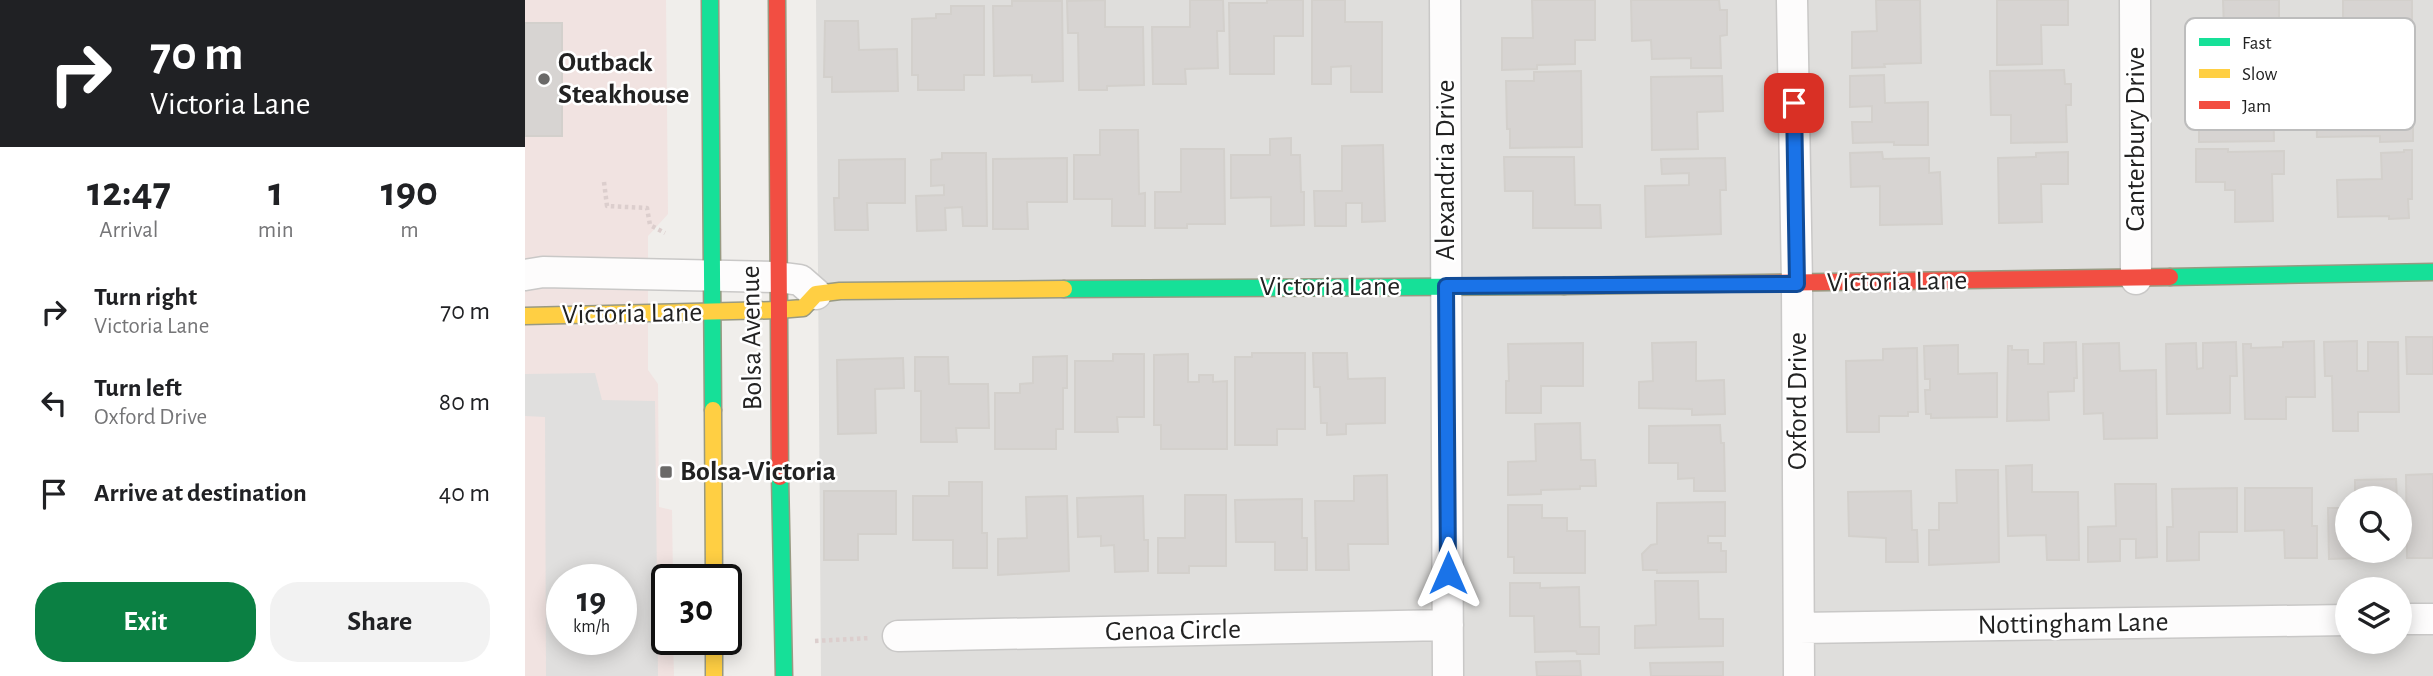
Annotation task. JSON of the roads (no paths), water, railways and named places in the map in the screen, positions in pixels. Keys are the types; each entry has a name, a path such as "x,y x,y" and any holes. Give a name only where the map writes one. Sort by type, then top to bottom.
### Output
{"street":[{"name":"Bolsa Avenue","path":"710,0 713,564"},
{"name":"Bolsa Avenue","path":"777,0 777,277 784,676"},
{"name":"Alexandria Drive","path":"1445,0 1448,676"},
{"name":"Oxford Drive","path":"1792,0 1799,676"},
{"name":"Canterbury Drive","path":"2135,0 2136,279"},
{"name":"Victoria Lane","path":"525,275 543,272 777,277 800,280 816,294"},
{"name":"Victoria Lane","path":"525,316 778,310 803,308 816,294 840,291 1797,284 2433,272"},
{"path":"2412,619 2433,619"},
{"name":"Nottingham Lane","path":"1799,628 2335,620"},
{"name":"Genoa Circle","path":"898,636 1448,625"},
{"path":"714,655 714,676"}],"place":[{"name":"Outback Steakhouse","path":"544,79"},
{"name":"Bolsa-Victoria","path":"666,472"}]}
